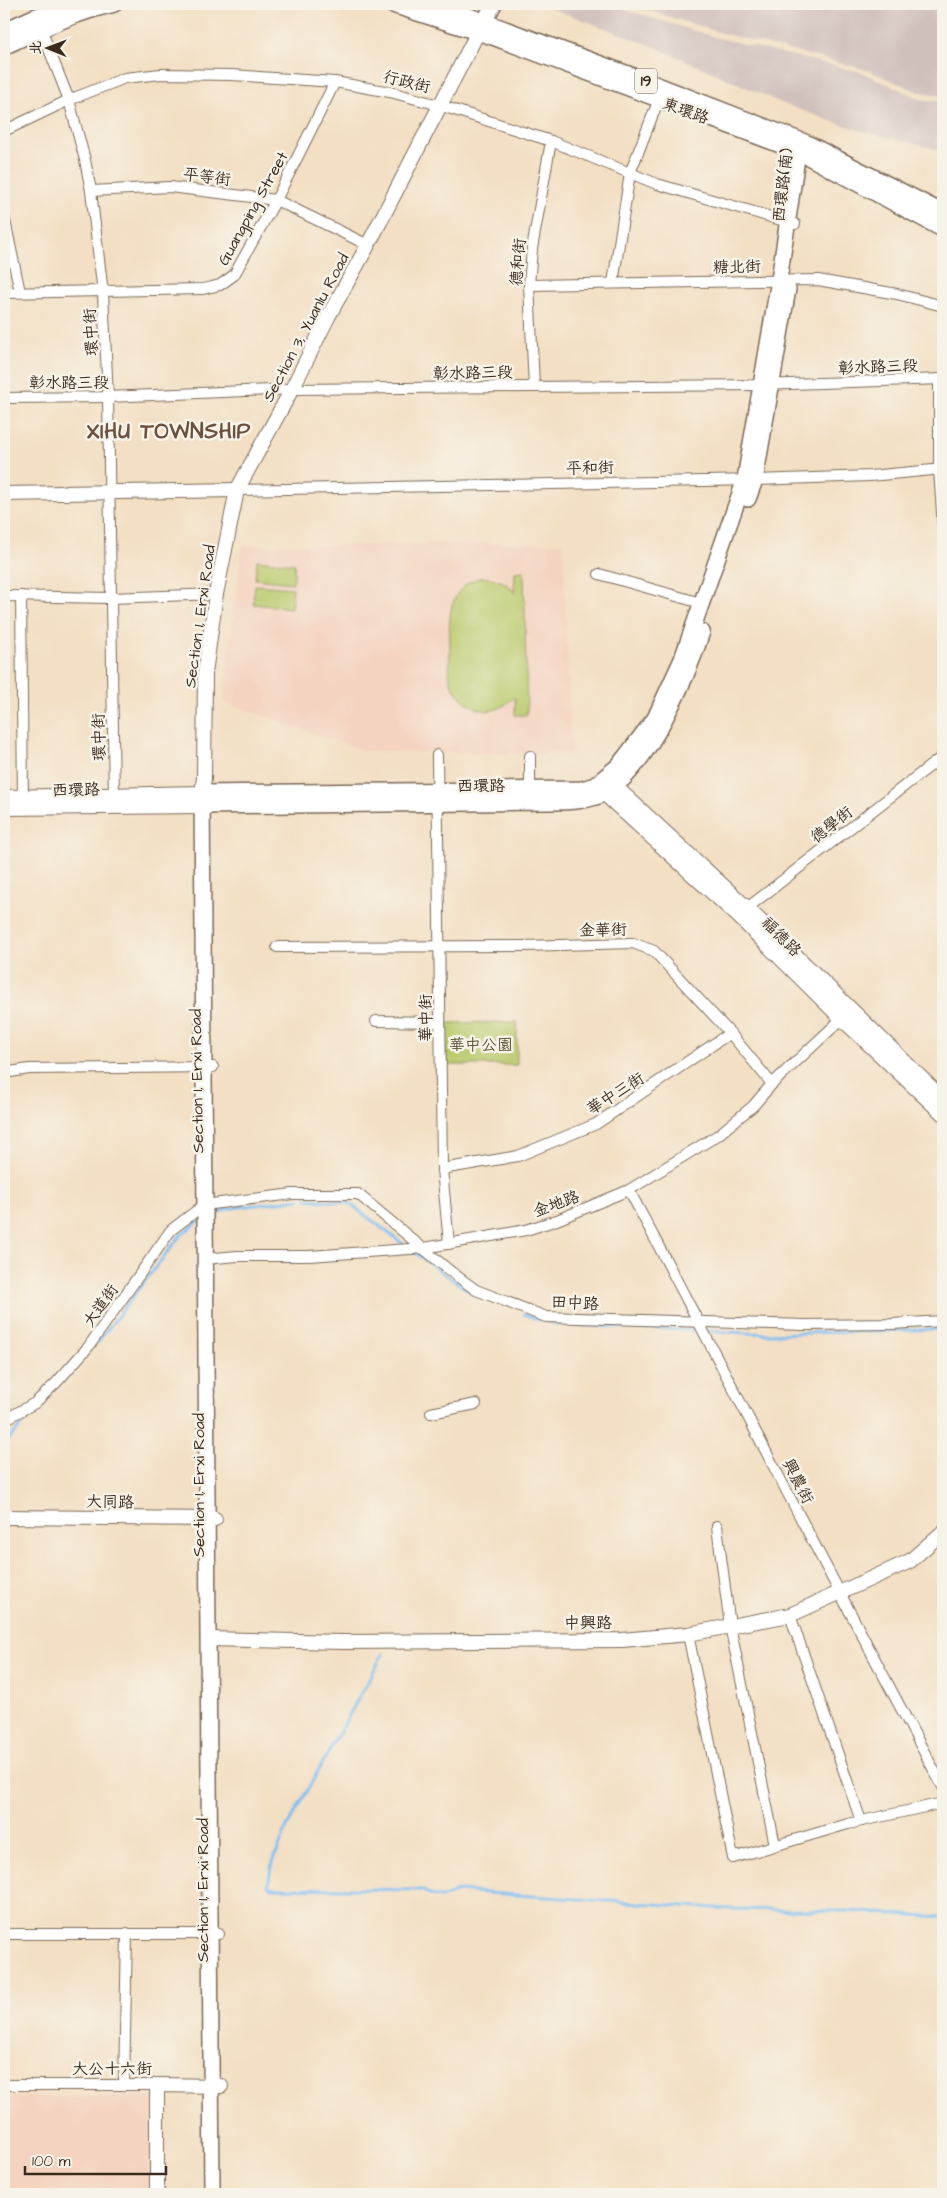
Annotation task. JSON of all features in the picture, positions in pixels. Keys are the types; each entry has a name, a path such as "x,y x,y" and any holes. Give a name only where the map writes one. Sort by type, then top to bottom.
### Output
{"main road":[{"path":"4,46 38,23 74,4"},
{"path":"4,31 113,4"},
{"name":"東環路","path":"391,4 481,26"},
{"name":"東環路","path":"435,4 481,26 626,86 661,94 804,150 943,214"},
{"path":"481,26 494,4"},
{"name":"東環路","path":"804,150 943,229"},
{"name":"西環路(南)","path":"750,480 804,150"},
{"name":"西環路","path":"206,800 438,797 572,802 590,799 605,785 655,718 682,659 701,603 750,480"},
{"name":"西環路","path":"438,797 582,789 605,785 628,774 662,726 692,665 750,480"},
{"name":"Section 1, Erxi Road","path":"206,800 214,1934 216,2086 220,2194"},
{"name":"Section 1, Erxi Road","path":"212,2194 216,2086"}],"street":[{"name":"環中街","path":"38,23 69,100 91,191 103,293 108,397 114,801"},
{"name":"Section 3, Yuanlu Road","path":"237,490 368,245 481,26"},
{"name":"行政街","path":"4,131 69,100 125,78 161,74 231,75 335,82 390,92 439,105 551,141 657,184 791,223"},
{"name":"Guangping Street","path":"4,293 203,290 220,285 234,275 276,200 335,82"},
{"path":"613,283 630,173 661,94"},
{"name":"德和街","path":"534,386 529,285 532,248 551,141"},
{"name":"平等街","path":"91,191 170,187 276,200 368,245"},
{"path":"4,216 20,292"},
{"name":"糖北街","path":"529,285 818,280 897,294 943,306"},
{"path":"941,379 943,526"},
{"name":"彰水路三段","path":"4,398 108,397 292,389 766,384 941,379"},
{"name":"平和街","path":"237,490 750,480 870,476 941,470"},
{"path":"4,494 237,490"},
{"name":"Section 1, Erxi Road","path":"206,800 204,778 204,674 216,594 237,490"},
{"path":"599,574 701,603"},
{"path":"4,596 111,598 216,594"},
{"path":"21,596 23,802"},
{"name":"華中街","path":"437,755 442,1169 449,1244"},
{"path":"530,756 530,791"},
{"name":"德學街","path":"742,912 943,756"},
{"name":"福德路","path":"605,785 742,912 846,1014 943,1114"},
{"name":"西環路","path":"4,797 23,802 206,800"},
{"name":"西環路","path":"4,808 23,802"},
{"name":"金華街","path":"277,947 440,947 634,943 654,951 730,1033"},
{"name":"福德路","path":"846,1014 943,1099"},
{"name":"金地路","path":"210,1258 310,1256 424,1248 526,1230 557,1220 628,1190 718,1135 753,1106 772,1084 846,1014"},
{"path":"376,1022 440,1022"},
{"path":"730,1033 772,1084"},
{"name":"華中三街","path":"442,1169 518,1156 596,1124 730,1033"},
{"path":"4,1073 29,1069 208,1067"},
{"name":"興農街","path":"628,1190 699,1322 839,1594 943,1787"},
{"name":"田中路","path":"209,1213 293,1194 358,1194 476,1290 546,1317 805,1325 892,1324 943,1321"},
{"name":"大道街","path":"4,1420 35,1403 89,1346 171,1230 209,1213"},
{"path":"431,1413 476,1404"},
{"name":"大同路","path":"4,1517 211,1519"},
{"path":"717,1526 730,1626 775,1845"},
{"name":"中興路","path":"213,1639 343,1642 622,1640 688,1634 790,1616 910,1561 943,1532"},
{"path":"790,1616 861,1821"},
{"path":"688,1634 733,1858 861,1821 943,1803"},
{"path":"124,2085 127,1933"},
{"path":"4,1934 214,1934"},
{"name":"大公十六街","path":"4,2085 216,2086"},
{"path":"157,2085 157,2194"}],"shaded area":[{"path":"540,4 606,4 718,38 861,72 920,99 943,102 943,151 862,131 784,104 655,47"},
{"path":"628,4 943,4 943,96 919,92 867,70 725,34"},
{"path":"563,543 571,754 366,751 223,702 242,546"},
{"path":"153,2096 150,2194 4,2194 4,2097"}],"green space":[{"path":"257,560 295,564 293,583 255,579"},
{"path":"524,571 527,715 515,715 515,697 496,709 485,711 465,701 453,688 450,680 449,625 451,608 454,600 465,585 480,578 501,581 510,587 514,593 515,572"},
{"path":"255,585 293,588 291,608 253,604"},
{"name":"華中公園","path":"517,1022 517,1065 445,1065 446,1023"}],"waterway":[{"path":"210,1216 227,1209 300,1199"},
{"path":"306,1199 349,1203 407,1247"},
{"path":"97,1343 180,1236 200,1220"},
{"path":"414,1252 470,1292"},
{"path":"524,1314 540,1320"},
{"path":"548,1322 771,1334 943,1329"},
{"path":"4,1445 38,1406"},
{"path":"383,1654 287,1827 271,1867 268,1886 273,1888 422,1890 439,1897 448,1896 457,1891 730,1909 845,1911 943,1917"}],"district":[{"name":"XIHU TOWNSHIP","path":"169,431"}]}
